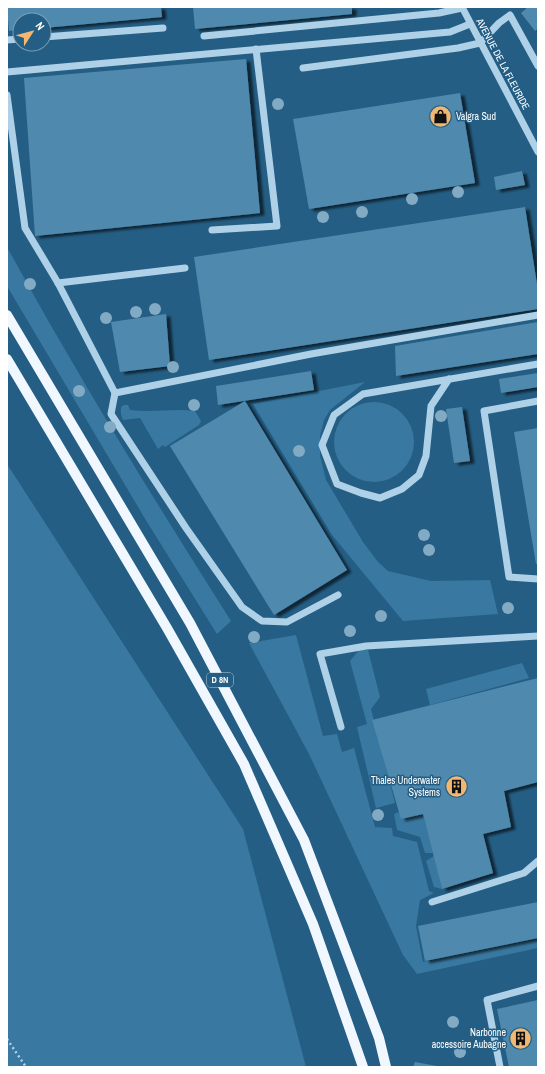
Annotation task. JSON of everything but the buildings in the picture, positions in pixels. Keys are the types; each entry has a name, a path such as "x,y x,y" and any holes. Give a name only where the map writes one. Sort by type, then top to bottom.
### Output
{"main road":[{"name":"D 8N","path":"7,315 190,623 304,840 379,1038 386,1067"},
{"name":"D 8N","path":"7,359 167,628 244,764 314,924 363,1067"}],"street":[{"name":"AVENUE DE LA FLEURIDE","path":"462,8 538,152"},
{"path":"204,36 439,13 462,8"},
{"path":"303,68 458,48 480,43 510,15 538,66"},
{"path":"7,72 450,32 470,24"},
{"path":"52,36 163,28"},
{"path":"212,230 277,226 256,49"},
{"path":"7,94 25,228 58,283 115,393 112,414 186,528 242,607 262,621 287,622 338,595"},
{"path":"58,283 185,268"},
{"path":"115,393 311,354 538,315"},
{"path":"449,379 430,406 426,456 419,475 402,489 380,498 337,484 322,445 334,415 363,394 449,379 538,364"},
{"path":"538,401 484,411 509,577 538,579"},
{"path":"340,727 320,654 366,646 538,636"},
{"path":"432,902 524,873 538,861"},
{"path":"500,1067 487,1000 538,986"}],"path":[{"path":"7,1039 26,1067"}],"shaded area":[{"path":"7,247 116,436 231,621 217,634 147,522 7,286"},
{"path":"365,382 330,410 324,420 320,436 320,456 326,480 363,542 378,562 388,571 431,581 490,580 498,614 403,621 332,535 253,404"},
{"path":"366,402 382,402 403,413 414,434 414,450 403,471 382,482 366,482 352,476 345,471 340,464 334,450 334,434 340,420 345,413 352,408"},
{"path":"128,405 130,410 138,411 195,411 201,421 199,425 165,447 163,445 158,449 140,418 123,420 121,407"},
{"path":"7,464 243,829 306,1067 7,1067"},
{"path":"296,635 323,736 337,734 342,752 354,748 375,827 392,828 393,836 417,842 429,891 434,893 420,900 416,926 423,962 538,939 538,948 417,974 403,955 309,754 249,643"},
{"path":"359,650 368,650 380,697 371,709 395,803 376,808 357,727 367,724 350,661"},
{"path":"522,663 529,678 430,705 426,689"},
{"path":"399,812 402,819 423,814 433,853 425,853 420,837 397,830 394,814"},
{"path":"434,856 442,889 434,887 426,861"}],"place":[{"name":"Valgra Sud","path":"440,116"},
{"name":"Thales Underwater Systems","path":"456,786"},
{"name":"Narbonne accessoire Aubagne","path":"521,1038"}]}
